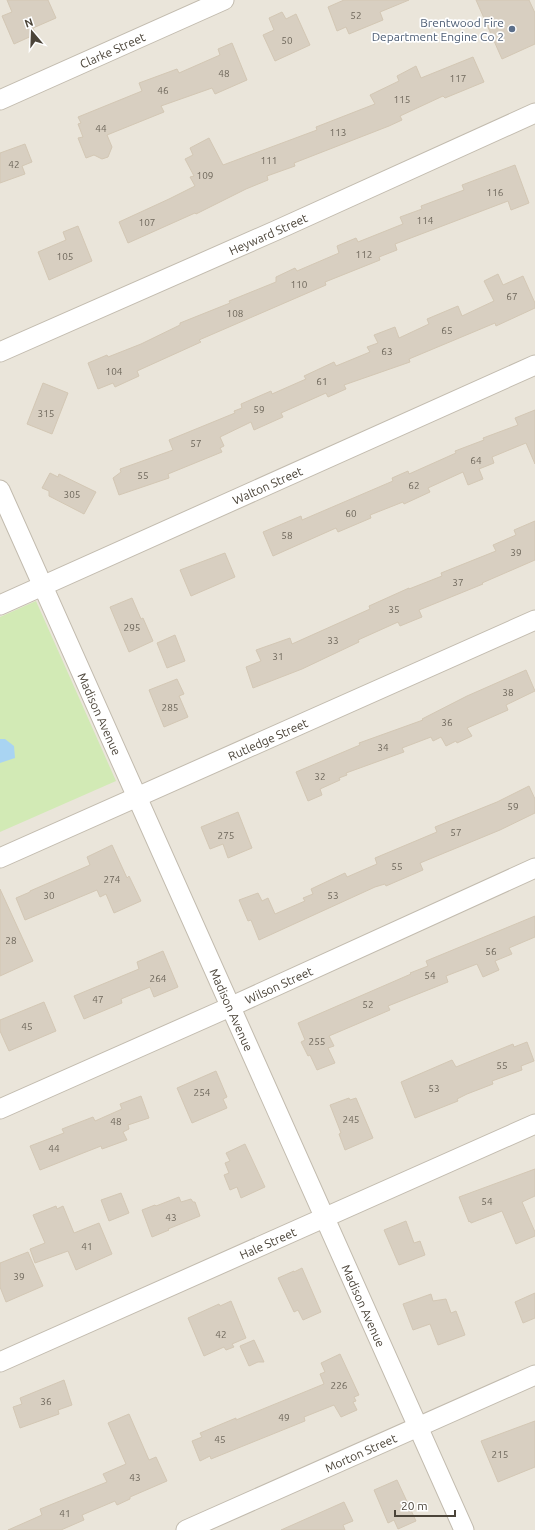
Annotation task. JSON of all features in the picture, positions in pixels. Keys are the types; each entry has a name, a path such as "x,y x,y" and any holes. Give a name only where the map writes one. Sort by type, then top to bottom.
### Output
{"street":[{"name":"Clarke Street","path":"0,100 224,0"},
{"name":"Heyward Street","path":"0,352 277,230 535,113"},
{"name":"Walton Street","path":"0,605 535,365"},
{"name":"Madison Avenue","path":"0,490 464,1530"},
{"name":"Rutledge Street","path":"0,858 535,620"},
{"name":"Wilson Street","path":"0,1109 230,1007 535,868"},
{"name":"Hale Street","path":"0,1362 535,1124"},
{"name":"Morton Street","path":"186,1530 535,1375"}],"shaded area":[{"path":"0,0 535,0 535,1530 0,1530"}],"green space":[{"path":"36,601 116,781 0,832 0,617"}],"water":[{"path":"0,739 5,739 14,746 15,758 0,763"}],"building":[{"path":"7,0 48,0 56,18 33,28 36,34 14,44 2,16 12,12"},
{"path":"344,0 409,0 380,12 383,20 349,34 346,27 337,31 328,7"},
{"name":"Brentwood Fire Department Engine Co 2","path":"476,0 529,0 535,13 535,44 502,59"},
{"path":"282,12 286,19 296,14 310,45 275,61 263,35 274,30 269,18"},
{"path":"232,43 247,80 215,94 212,88 161,106 164,112 107,135 112,147 108,157 102,159 94,155 86,158 78,138 83,137 78,124 81,123 78,117 142,91 139,83 177,69 179,73 220,55 218,49"},
{"path":"473,57 484,82 445,98 443,96 400,116 402,120 389,126 294,163 295,166 267,176 268,180 246,189 196,214 195,213 128,243 119,222 195,186 190,177 194,176 185,159 193,155 190,148 209,138 223,165 317,130 316,127 375,104 370,95 399,81 397,76 416,66 421,78"},
{"path":"25,144 32,162 22,166 25,174 0,183 0,153"},
{"path":"515,165 529,203 511,210 508,201 395,244 397,250 379,257 380,260 325,282 326,285 199,340 201,342 137,371 139,376 115,387 113,383 98,389 88,363 141,344 180,325 180,323 230,303 229,301 276,282 276,277 295,268 297,271 339,253 337,246 356,238 358,242 403,224 400,217 422,209 421,206 464,190 462,185"},
{"path":"78,226 92,261 49,280 38,252 66,240 63,232"},
{"path":"498,274 503,285 523,276 535,303 535,308 496,326 495,323 409,359 410,362 344,385 346,389 328,397 326,393 281,413 283,417 254,430 251,422 220,437 224,446 220,448 222,452 168,474 169,478 119,495 113,478 121,472 120,469 173,450 169,440 235,413 234,411 242,408 241,404 271,391 272,394 306,379 304,376 334,362 336,366 370,352 367,347 378,343 374,335 395,327 399,338 429,324 427,319 458,306 462,316 494,301 484,281"},
{"path":"43,383 68,393 52,434 27,424"},
{"path":"535,410 535,464 526,443 492,457 494,463 479,469 483,479 468,485 463,472 428,488 430,492 404,504 403,502 370,515 371,518 338,532 336,528 273,556 263,532 301,516 302,520 393,481 392,478 408,471 409,474 456,453 455,451 484,440 483,438 518,425 515,418"},
{"path":"50,473 58,477 59,474 96,492 84,514 49,496 49,491 42,488"},
{"path":"535,521 535,560 482,583 483,584 419,610 422,617 400,626 398,622 358,640 359,642 302,669 253,688 246,667 261,661 256,650 290,638 292,644 370,609 369,606 409,588 442,576 441,573 496,551 493,545 516,535 514,530"},
{"path":"225,553 235,577 191,596 180,570"},
{"path":"132,598 153,641 129,652 110,607"},
{"path":"175,635 185,661 167,668 157,643"},
{"path":"526,670 535,691 506,705 508,710 467,728 472,736 446,746 441,737 433,741 431,737 402,748 404,752 346,773 347,775 339,778 340,780 320,789 322,795 308,801 296,772 360,745 359,743 423,720 422,719 467,696"},
{"path":"177,679 184,694 179,696 188,717 164,727 149,690"},
{"path":"529,786 535,799 535,813 500,830 420,863 423,870 386,886 385,884 375,887 259,940 251,920 248,921 239,900 258,893 262,901 268,898 275,914 305,901 303,898 313,894 311,889 345,873 347,877 377,864 375,858 437,832 435,827 497,802"},
{"path":"238,812 252,848 228,858 223,844 210,849 201,827"},
{"path":"112,845 127,878 129,876 141,901 114,913 106,894 100,897 97,890 25,920 16,898 90,865 87,857"},
{"path":"0,889 33,961 0,976"},
{"path":"535,916 535,937 509,948 512,954 495,961 499,970 483,977 477,964 446,976 448,982 388,1006 390,1010 329,1036 334,1046 328,1048 335,1063 317,1070 310,1055 308,1056 301,1042 305,1040 298,1023 428,966 426,961"},
{"path":"163,951 178,987 154,997 150,987 121,999 122,1003 84,1019 74,996 139,969 137,962"},
{"path":"44,1002 56,1031 9,1051 0,1031 0,1020"},
{"path":"527,1042 534,1061 521,1066 522,1070 492,1081 493,1084 467,1094 457,1099 458,1101 415,1118 401,1082 452,1060 456,1067 513,1044 514,1047"},
{"path":"216,1071 227,1097 223,1099 227,1108 192,1123 177,1088"},
{"path":"141,1096 149,1118 128,1125 129,1129 123,1132 127,1140 102,1149 101,1146 40,1170 30,1146 64,1133 62,1129 93,1117 95,1121 122,1109 120,1104"},
{"path":"349,1098 350,1100 356,1098 373,1138 345,1150 339,1134 341,1133 330,1105"},
{"path":"245,1144 265,1187 241,1198 237,1187 230,1190 224,1175 229,1173 225,1163 230,1161 226,1153"},
{"path":"535,1169 535,1196 522,1202 535,1232 535,1236 516,1244 502,1211 471,1223 470,1221 469,1222 459,1197"},
{"path":"121,1193 129,1213 109,1221 101,1200"},
{"path":"179,1197 181,1202 191,1199 195,1202 200,1216 152,1237 142,1210"},
{"path":"56,1206 57,1209 63,1206 74,1233 99,1223 112,1254 76,1270 68,1251 35,1263 30,1249 45,1243 33,1215"},
{"path":"406,1221 414,1243 420,1241 425,1255 399,1265 384,1230"},
{"path":"28,1252 43,1286 6,1302 0,1287 0,1263"},
{"path":"302,1268 321,1312 303,1320 298,1310 294,1312 278,1278"},
{"path":"535,1293 535,1318 523,1323 515,1302"},
{"path":"431,1294 433,1301 446,1299 451,1313 456,1311 465,1335 438,1345 430,1324 413,1330 403,1304"},
{"path":"231,1301 246,1338 232,1344 234,1347 226,1350 224,1347 204,1356 188,1318 219,1304 220,1306"},
{"path":"254,1340 264,1362 258,1362 249,1366 240,1346"},
{"path":"340,1354 359,1395 354,1397 356,1401 353,1402 357,1410 341,1417 334,1405 304,1417 305,1421 211,1459 210,1456 200,1461 192,1441 202,1437 200,1433 324,1384 320,1374 325,1372 321,1363"},
{"path":"64,1380 72,1405 58,1410 59,1414 20,1428 13,1407 22,1404 20,1398"},
{"path":"129,1414 149,1460 156,1457 167,1481 130,1497 130,1499 117,1505 115,1501 82,1515 84,1520 61,1530 8,1530 42,1515 40,1509 107,1482 103,1474 126,1464 108,1423"},
{"path":"535,1421 535,1467 498,1482 481,1441"},
{"path":"397,1480 416,1521 398,1529 394,1520 388,1523 374,1490"},
{"path":"344,1502 353,1521 343,1525 345,1530 281,1530"}],"place":[{"name":"Brentwood Fire Department Engine Co 2","path":"512,29"}]}
